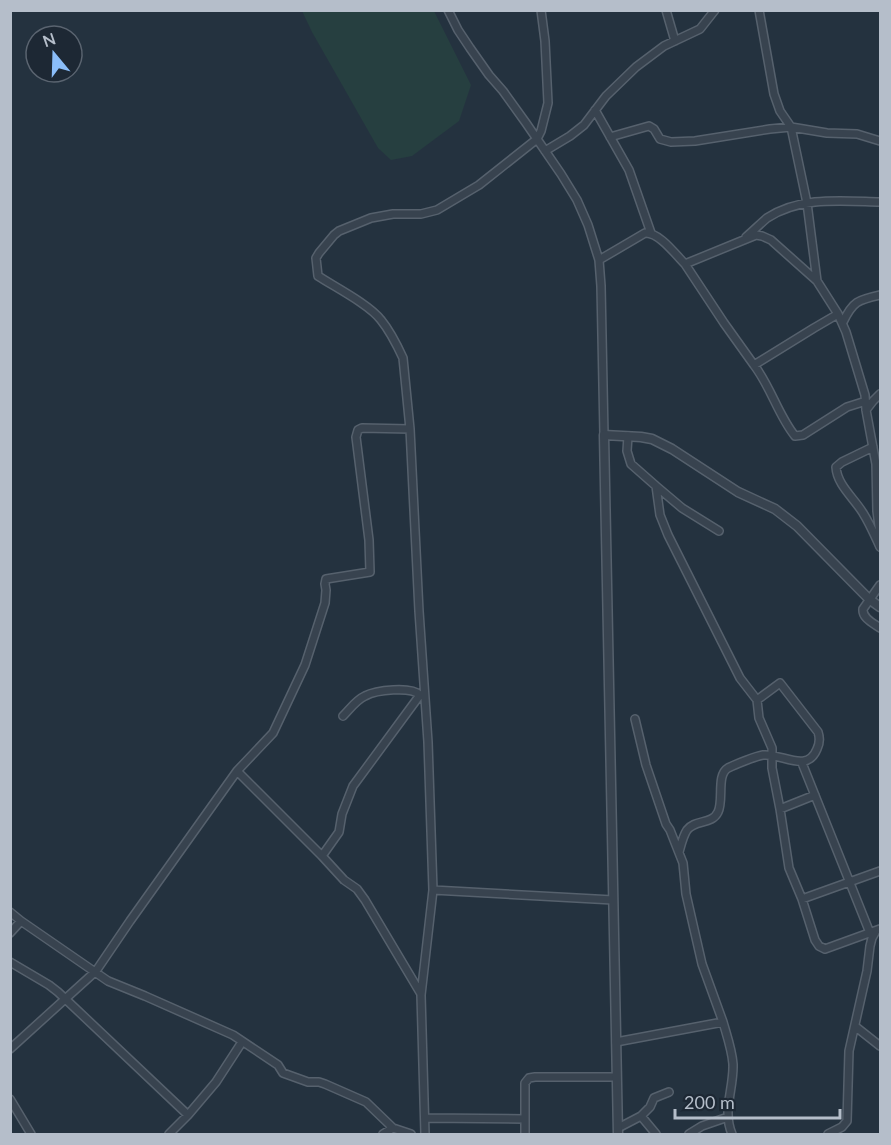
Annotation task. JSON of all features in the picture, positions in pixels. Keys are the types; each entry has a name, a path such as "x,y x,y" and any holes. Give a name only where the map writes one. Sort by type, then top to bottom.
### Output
{"street":[{"path":"448,10 470,48 537,139 577,200 592,235 599,260 602,303 618,1131"},
{"path":"425,1134 421,995 433,890 428,742 422,695 410,429 403,358 381,319 371,309 318,276 316,258 334,235 366,219 393,214 421,214 437,210 479,185 537,139 548,103 541,10"},
{"path":"666,10 675,41"},
{"path":"759,10 774,94 780,111 791,128 807,203 817,281"},
{"path":"545,151 588,121 606,96 636,67 653,53 700,29 714,11"},
{"path":"595,110 629,170 651,233"},
{"path":"610,137 646,126 651,127 662,140 677,142 791,128 857,134 880,141"},
{"path":"743,239 769,218 788,208 820,201 880,202"},
{"path":"599,260 640,235 651,233 657,236 684,264 762,376 783,418 795,436 803,435 848,407 866,401"},
{"path":"684,264 756,235 771,240 817,281 843,322 860,372 876,464 880,534"},
{"path":"843,322 848,310 855,303 880,295"},
{"path":"754,365 838,314"},
{"path":"866,410 880,394"},
{"path":"10,1049 96,972 237,771 273,733 305,664 321,618 325,603 326,579 370,572 369,540 356,437 358,430 362,428 410,429"},
{"path":"604,435 652,439 662,443 738,492 775,509 797,526 869,599 880,607"},
{"path":"628,436 627,451 632,464 682,508 719,531"},
{"path":"873,447 842,462 836,467 836,471 840,481 865,515 880,547"},
{"path":"656,486 660,515 668,536 740,678 757,700 759,718 772,748 772,768 789,868 815,940 825,949 876,931"},
{"path":"880,585 862,609 862,614 880,628"},
{"path":"678,852 687,829 692,825 714,818 718,814 723,772 729,767 762,755 802,763 810,760 817,751 820,739 818,732 780,683 757,700"},
{"path":"344,716 358,700 368,695 406,690 416,691 422,695"},
{"path":"322,856 339,832 342,814 353,786 422,695"},
{"path":"636,719 646,765 666,824 683,863 686,894 702,964 731,1051 733,1066 728,1117 732,1134"},
{"path":"802,763 850,882 876,931"},
{"path":"237,771 345,880 357,889 421,995"},
{"path":"780,809 815,795"},
{"path":"802,899 880,871"},
{"path":"433,890 613,900"},
{"path":"10,912 108,981 233,1035 278,1065 283,1073 308,1082 325,1084 366,1102 393,1128 411,1134"},
{"path":"10,933 21,921"},
{"path":"828,1134 842,1127 847,1121 849,1051 856,1027 870,946 876,931"},
{"path":"857,937 866,941 870,946"},
{"path":"10,962 49,985 188,1115"},
{"path":"616,1042 723,1023"},
{"path":"856,1027 880,1046"},
{"path":"169,1134 216,1082 242,1042"},
{"path":"525,1134 525,1083 529,1078 616,1077"},
{"path":"618,1131 641,1116 650,1107 654,1098 669,1092"},
{"path":"10,1099 14,1112 31,1134"},
{"path":"641,1116 656,1134"},
{"path":"689,1134 702,1126 728,1117"},
{"path":"425,1118 524,1119"},
{"path":"382,1134 393,1128"}],"green space":[{"path":"302,11 434,11 471,85 459,121 412,156 391,160 378,148"}],"waterway":[{"path":"871,618 880,623"}]}
